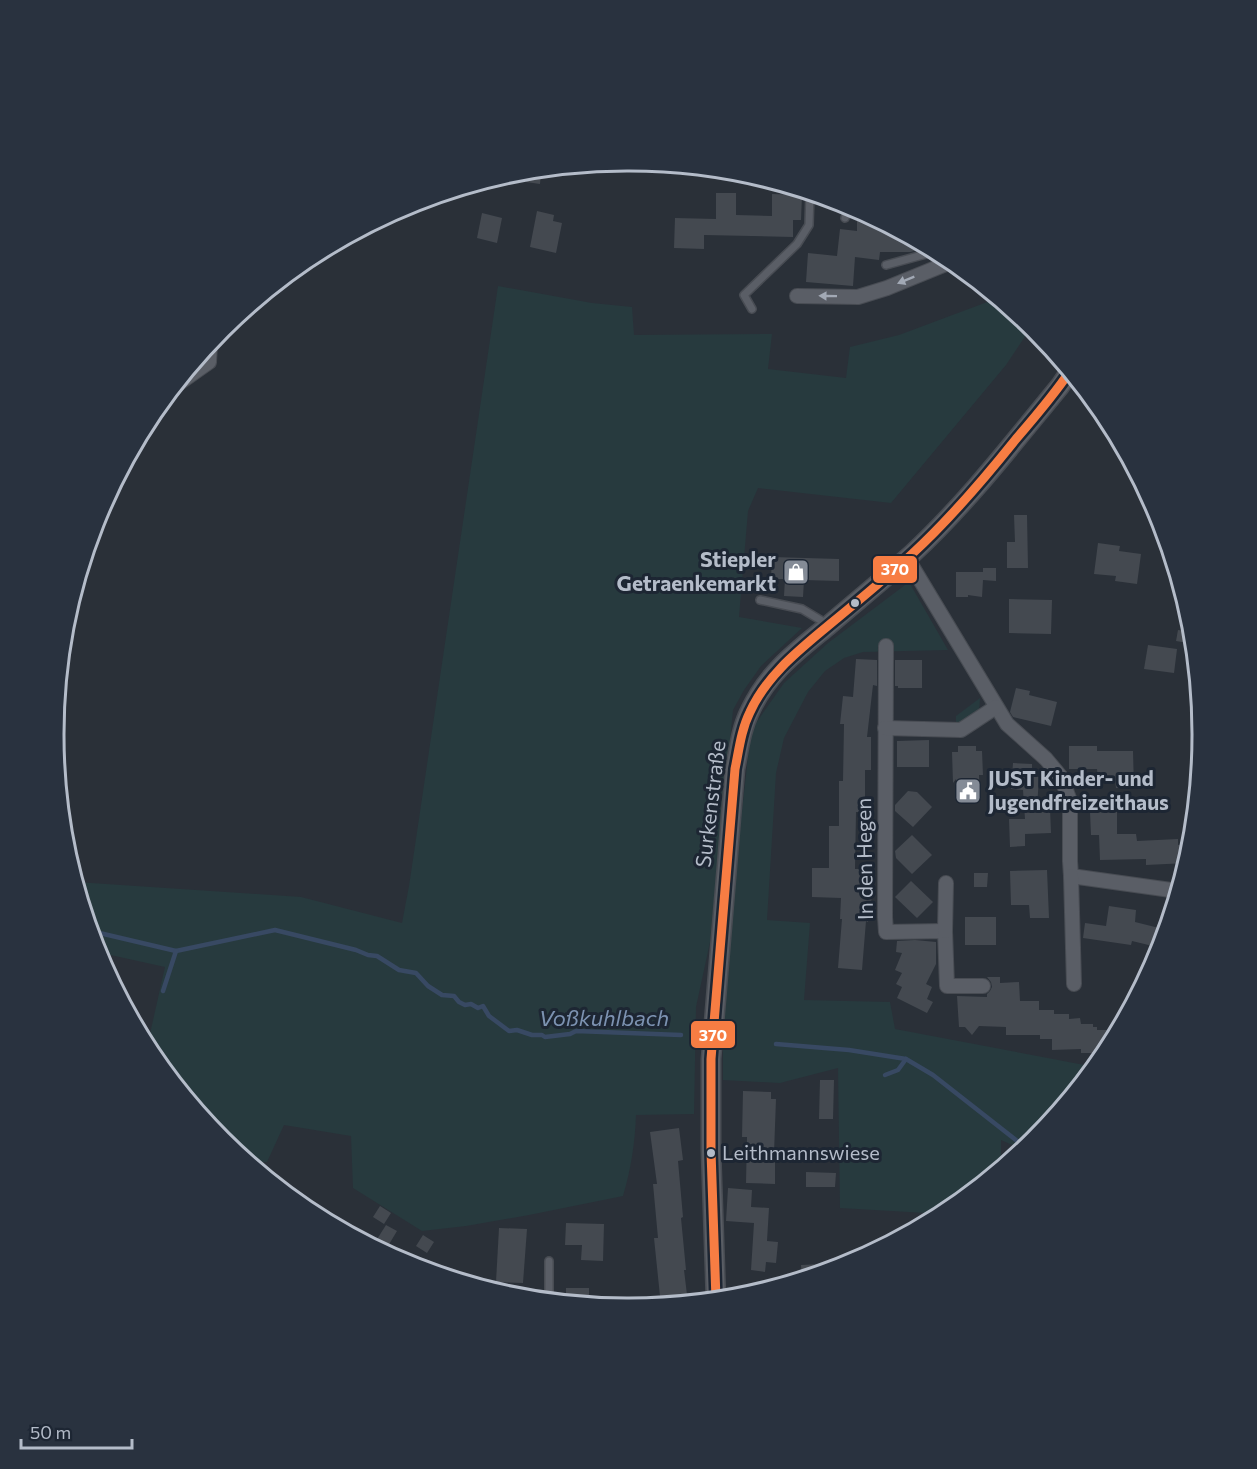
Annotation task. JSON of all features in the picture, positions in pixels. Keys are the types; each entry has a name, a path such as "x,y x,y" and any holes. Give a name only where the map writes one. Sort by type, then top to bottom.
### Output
{"street":[{"path":"797,296 858,297 887,288 935,262"},
{"name":"Surkenstraße","path":"716,1292 711,1151 711,1059 735,769 743,728 757,697 774,673 794,653 907,558 961,505 1065,378"},
{"path":"907,558 1007,723 1046,759 1061,777 1070,801 1074,984"},
{"name":"In den Hegen","path":"886,646 886,932 945,931"},
{"path":"885,728 961,730 996,707"},
{"path":"1071,876 1170,890"},
{"path":"946,883 947,986 983,986"}],"lane":[{"path":"752,309 744,295 797,244 809,225 810,200"},
{"path":"845,218 846,214"},
{"path":"886,265 930,259"},
{"path":"760,600 802,609 828,625"},
{"path":"549,1261 549,1293"}],"green space":[{"path":"498,286 592,303 632,307 634,335 772,334 768,369 846,378 850,347 899,335 989,301 1026,335 1006,365 891,503 758,488 748,511 739,617 802,628 761,666 733,710 710,942 696,1007 694,1114 636,1115 632,1156 623,1196 466,1226 422,1231 353,1188 351,1136 284,1125 267,1162 261,1162 204,1106 181,1078 150,1033 165,967 109,955 94,916 85,883 301,897 402,923"},
{"path":"909,582 948,650 863,652 844,658 825,671 808,692 784,738 776,773 767,920 810,923 804,1000 890,1002 895,1029 1085,1065 1053,1106 1014,1146 1001,1140 1000,1159 972,1182 926,1213 840,1208 838,1068 780,1083 723,1080 723,982 751,730 784,683 828,643"},
{"path":"980,698 979,713 963,723 956,723 956,716"}],"building":[{"path":"541,177 540,184 526,182 526,180"},
{"path":"716,193 736,193 736,215 772,216 772,194 802,198 801,220 793,220 793,237 704,235 704,249 674,248 675,218 716,219"},
{"path":"537,211 554,215 553,221 562,223 556,253 530,247"},
{"path":"482,213 502,218 497,243 477,238"},
{"path":"857,219 917,250 880,252 879,260 855,257 853,286 806,282 808,253 837,256 840,229 857,231"},
{"path":"1014,515 1027,515 1028,568 1007,568 1007,542 1015,542"},
{"path":"1098,543 1120,546 1119,551 1141,554 1137,584 1115,581 1116,576 1094,574"},
{"path":"772,557 839,559 839,581 804,580 803,597 784,596 785,579 771,579"},
{"path":"983,568 996,568 996,581 983,580 982,597 968,595 968,597 956,597 956,572 983,572"},
{"path":"1009,599 1052,600 1051,634 1009,633"},
{"path":"1178,630 1183,631 1185,642 1176,641"},
{"path":"1148,645 1177,649 1174,673 1144,669"},
{"path":"856,659 877,660 877,686 873,685 867,737 871,737 871,770 865,770 865,812 856,812 855,869 868,869 868,896 872,896 868,922 866,921 862,970 838,968 842,919 840,919 841,898 812,897 812,868 829,868 829,826 839,826 839,781 843,781 844,724 840,724 843,696 853,697"},
{"path":"895,660 922,660 922,688 895,686"},
{"path":"1016,688 1030,691 1029,695 1057,702 1051,726 1013,717 1010,712"},
{"path":"929,740 929,767 897,767 897,741"},
{"path":"958,746 976,746 976,751 982,751 983,775 979,775 980,798 957,798 956,779 953,783 952,752 958,752"},
{"path":"1069,746 1097,746 1097,751 1133,751 1134,788 1116,788 1115,780 1098,780 1097,769 1069,769"},
{"path":"1013,763 1032,764 1032,777 1039,777 1037,808 1050,808 1051,833 1025,834 1025,846 1010,847 1009,819 1025,819 1023,790 1011,789"},
{"path":"908,791 917,792 932,807 913,827 895,811 895,805"},
{"path":"1117,811 1117,834 1136,834 1137,841 1178,839 1178,845 1182,845 1177,863 1146,865 1146,859 1100,860 1099,835 1091,835 1090,812"},
{"path":"912,835 932,855 912,874 896,858 895,851"},
{"path":"1047,870 1049,918 1030,918 1029,905 1011,905 1010,871"},
{"path":"974,873 988,873 987,887 974,887"},
{"path":"911,881 933,902 917,918 895,897"},
{"path":"1109,906 1136,910 1135,922 1158,928 1152,946 1132,941 1131,945 1083,938 1085,923 1106,926"},
{"path":"965,917 996,917 996,945 965,945"},
{"path":"897,941 936,942 936,964 926,984 932,987 927,999 933,1002 927,1013 897,998 902,987 896,984 902,973 895,970 902,953 896,952"},
{"path":"987,977 1000,977 1000,983 1019,982 1020,1001 1039,1001 1039,1010 1054,1010 1054,1014 1069,1014 1069,1019 1080,1018 1081,1024 1093,1024 1097,1030 1109,1030 1094,1053 1081,1053 1081,1049 1052,1050 1052,1039 1040,1039 1040,1035 1006,1035 1006,1027 979,1026 972,1035 965,1027 959,1027 957,996 987,997 992,987"},
{"path":"820,1080 834,1080 833,1119 819,1119"},
{"path":"743,1091 771,1092 771,1099 776,1099 775,1184 746,1183 747,1137 742,1137"},
{"path":"679,1128 683,1160 678,1161 687,1295 660,1297 654,1238 658,1238 653,1184 657,1184 650,1132"},
{"path":"806,1172 836,1173 835,1187 806,1187"},
{"path":"728,1188 752,1190 751,1207 769,1208 767,1241 778,1242 776,1263 766,1262 765,1272 751,1270 754,1223 726,1221"},
{"path":"380,1206 391,1213 384,1224 373,1217"},
{"path":"566,1223 604,1224 603,1261 581,1260 582,1245 565,1245"},
{"path":"386,1225 397,1231 389,1245 377,1239"},
{"path":"499,1228 527,1229 523,1283 496,1282"},
{"path":"423,1235 434,1242 427,1253 416,1246"},
{"path":"823,1264 801,1271 801,1265"},
{"path":"566,1288 589,1288 589,1297 566,1295"}],"waterway":[{"name":"Voßkuhlbach","path":"101,933 176,951 275,930 377,956 399,970 416,973 428,986 442,995 454,996 465,1005 471,1004 478,1008 483,1006 489,1016 509,1031 517,1030 545,1037 570,1034 576,1031 681,1035"},
{"path":"163,991 176,951"},
{"name":"Voßkuhlbach","path":"776,1044 849,1050 906,1059 933,1075 1018,1142"},
{"path":"885,1075 898,1070 906,1059"}],"transit line":[{"name":"370","path":"716,1292 711,1151 711,1059 735,769 747,719 765,686 784,664 926,541 979,484 1065,378"}],"place":[{"name":"Stiepler Getraenkemarkt","path":"796,572"},
{"name":"JUST Kinder- und Jugendfreizeithaus","path":"968,791"},
{"name":"Leithmannswiese","path":"711,1153"}]}
